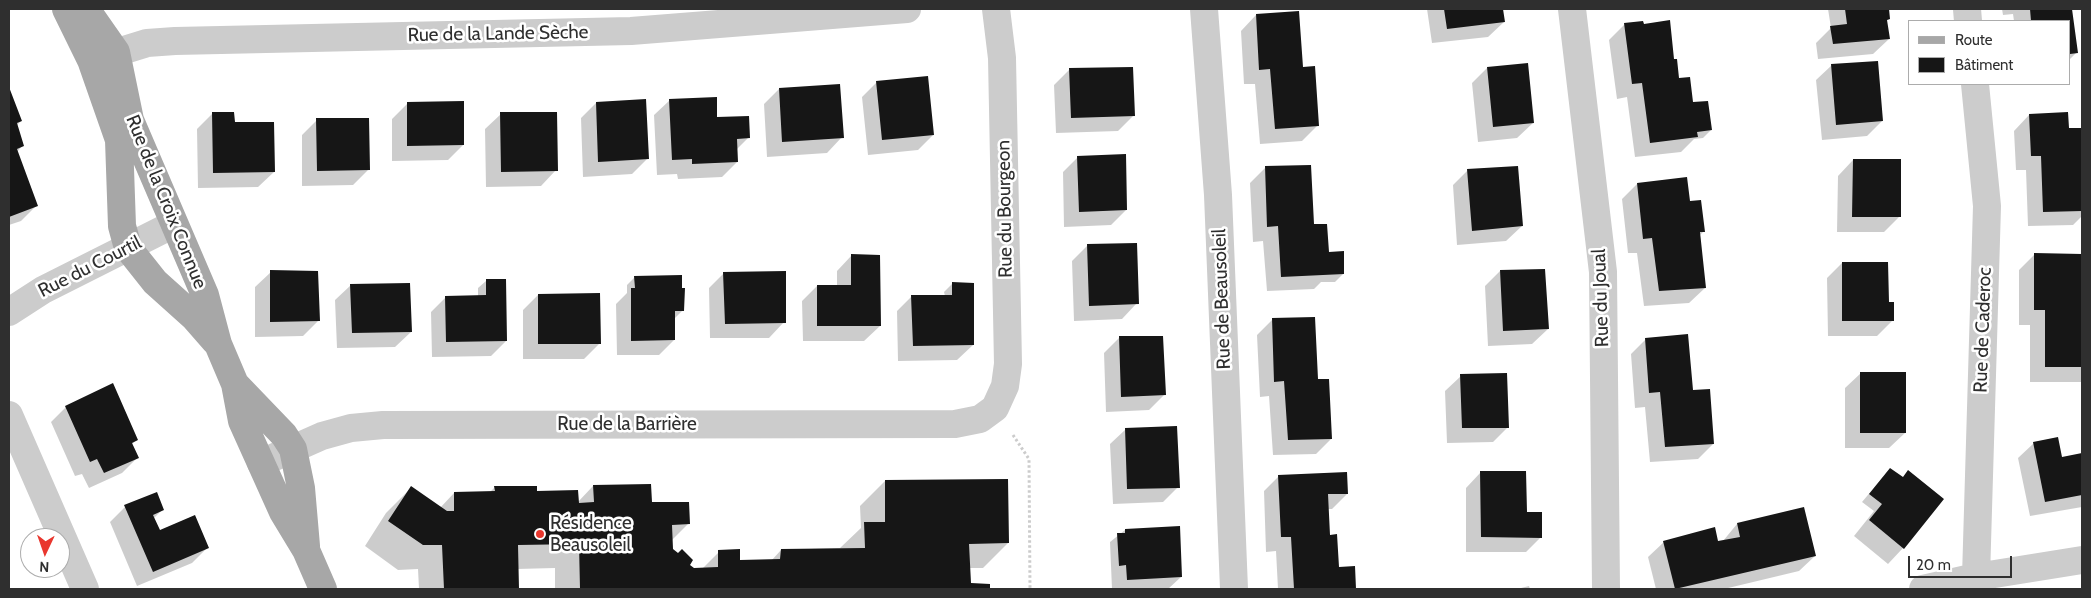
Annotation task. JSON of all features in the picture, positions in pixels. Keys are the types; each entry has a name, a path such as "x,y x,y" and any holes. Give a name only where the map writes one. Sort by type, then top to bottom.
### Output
{"main road":[{"name":"Rue de la Croix Connue","path":"66,9 103,56 119,140 122,226 128,248 155,282 194,317 218,344"},
{"name":"Rue de la Croix Connue","path":"86,9 103,56 204,295 218,344 235,384 242,421 283,512 306,550 323,589"},
{"name":"Rue de la Croix Connue","path":"235,384 284,435 292,449 301,488 306,550"}],"street":[{"name":"Rue de la Lande Sèche","path":"103,56 147,42 175,40 631,31 907,9"},
{"name":"Rue du Bourgeon","path":"995,408 1006,386 1008,364 1002,58 996,9"},
{"name":"Rue de Beausoleil","path":"1204,9 1218,195 1234,589"},
{"name":"Rue du Joual","path":"1572,9 1602,272 1606,589"},
{"name":"Rue de Caderoc","path":"1975,85 1987,206 1976,577"},
{"name":"Rue du Courtil","path":"9,312 43,290 174,224"},
{"name":"Rue de la Barrière","path":"261,462 322,436 351,428 383,425 955,424 980,419 995,408"},
{"path":"9,414 85,589"},
{"path":"1923,589 1976,577 2082,560"}],"path":[{"path":"995,408 1029,459 1030,589"}],"building":[{"path":"1444,9 1503,9 1505,22 1447,29"},
{"path":"1845,9 1889,9 1890,19 1887,20 1890,39 1833,44 1830,26 1847,24"},
{"path":"2030,9 2072,9 2078,53 2071,54 2071,20 2031,20"},
{"path":"1299,11 1303,67 1315,66 1319,126 1275,129 1270,69 1259,70 1256,14"},
{"path":"1670,20 1674,59 1677,59 1679,78 1690,77 1693,102 1708,101 1712,130 1697,132 1698,137 1650,143 1642,83 1632,84 1624,23 1643,21 1644,24"},
{"path":"1878,61 1883,121 1836,125 1831,64"},
{"path":"1528,63 1534,123 1493,127 1487,67"},
{"path":"1133,67 1135,116 1071,118 1069,68"},
{"path":"928,76 934,135 882,140 876,81"},
{"path":"840,84 844,138 782,142 779,88"},
{"path":"9,87 22,121 17,123 24,146 17,149 38,206 9,217"},
{"path":"717,97 717,117 749,116 750,138 737,139 738,162 692,164 692,159 672,160 669,99"},
{"path":"646,99 649,159 598,162 596,102"},
{"path":"464,101 464,145 407,146 407,102"},
{"path":"212,112 234,112 235,122 274,122 275,172 213,173"},
{"path":"500,112 557,112 558,171 501,172"},
{"path":"2068,112 2069,128 2082,128 2082,211 2043,212 2041,156 2031,156 2029,114"},
{"path":"316,118 369,118 370,170 317,171"},
{"path":"1126,154 1127,210 1079,212 1077,156"},
{"path":"1853,159 1901,159 1901,217 1852,217"},
{"path":"1311,165 1314,224 1327,224 1329,252 1344,251 1344,274 1281,277 1278,226 1267,227 1265,166"},
{"path":"1518,166 1523,226 1472,231 1467,169"},
{"path":"1687,177 1690,201 1701,200 1705,232 1700,232 1706,288 1659,291 1652,238 1643,239 1637,183"},
{"path":"1137,243 1139,304 1089,306 1087,244"},
{"path":"2034,253 2082,254 2082,367 2045,367 2045,310 2034,310"},
{"path":"851,254 880,255 881,326 817,326 817,285 851,285"},
{"path":"1842,262 1888,262 1889,302 1894,302 1894,321 1842,321"},
{"path":"1545,269 1549,329 1503,331 1500,270"},
{"path":"270,270 318,271 320,321 270,322"},
{"path":"786,271 786,323 725,324 723,272"},
{"path":"682,275 682,288 685,288 684,311 675,311 675,340 631,341 631,288 635,288 634,276"},
{"path":"486,279 506,279 507,341 446,342 445,296 486,295"},
{"path":"952,282 974,283 974,345 913,346 911,295 952,295"},
{"path":"410,283 412,332 352,333 350,284"},
{"path":"600,293 601,344 538,344 538,294"},
{"path":"1315,317 1318,379 1329,379 1332,439 1288,440 1284,381 1274,382 1272,318"},
{"path":"1688,334 1693,390 1710,389 1714,444 1665,447 1660,392 1649,393 1645,338"},
{"path":"1119,336 1163,336 1166,395 1121,397"},
{"path":"1860,372 1906,372 1906,433 1860,433"},
{"path":"1507,373 1509,428 1462,428 1460,374"},
{"path":"113,383 138,440 132,443 139,458 104,473 97,459 90,462 65,406"},
{"path":"1177,426 1180,488 1127,489 1125,428"},
{"path":"2058,437 2062,457 2082,453 2082,495 2045,502 2033,442"},
{"path":"1890,468 1903,477 1908,470 1944,499 1904,549 1869,520 1882,504 1869,494"},
{"path":"1480,471 1526,471 1527,512 1542,512 1542,538 1481,537"},
{"path":"1347,472 1348,494 1328,494 1330,535 1337,534 1339,567 1355,566 1356,589 1294,589 1291,537 1281,537 1278,475"},
{"name":"Résidence Beausoleil","path":"1008,479 1009,543 969,544 971,583 990,584 990,589 580,589 579,544 518,545 519,589 444,589 442,545 423,545 388,521 411,486 447,511 454,511 454,492 495,491 494,486 537,486 537,491 578,490 579,503 594,502 593,485 651,484 652,502 689,502 690,524 672,525 673,549 678,553 682,549 693,560 690,565 694,568 718,567 718,550 740,549 740,560 780,559 781,549 865,548 864,522 885,522 885,480"},
{"path":"157,492 164,510 153,515 160,530 195,515 209,548 153,572 124,505"},
{"path":"1804,507 1816,556 1675,589 1663,541 1715,527 1718,541 1740,537 1737,523"},
{"path":"1180,526 1182,577 1127,580 1126,565 1119,566 1117,533 1125,533 1125,529"}],"place":[{"name":"Résidence Beausoleil","path":"540,534"}]}
